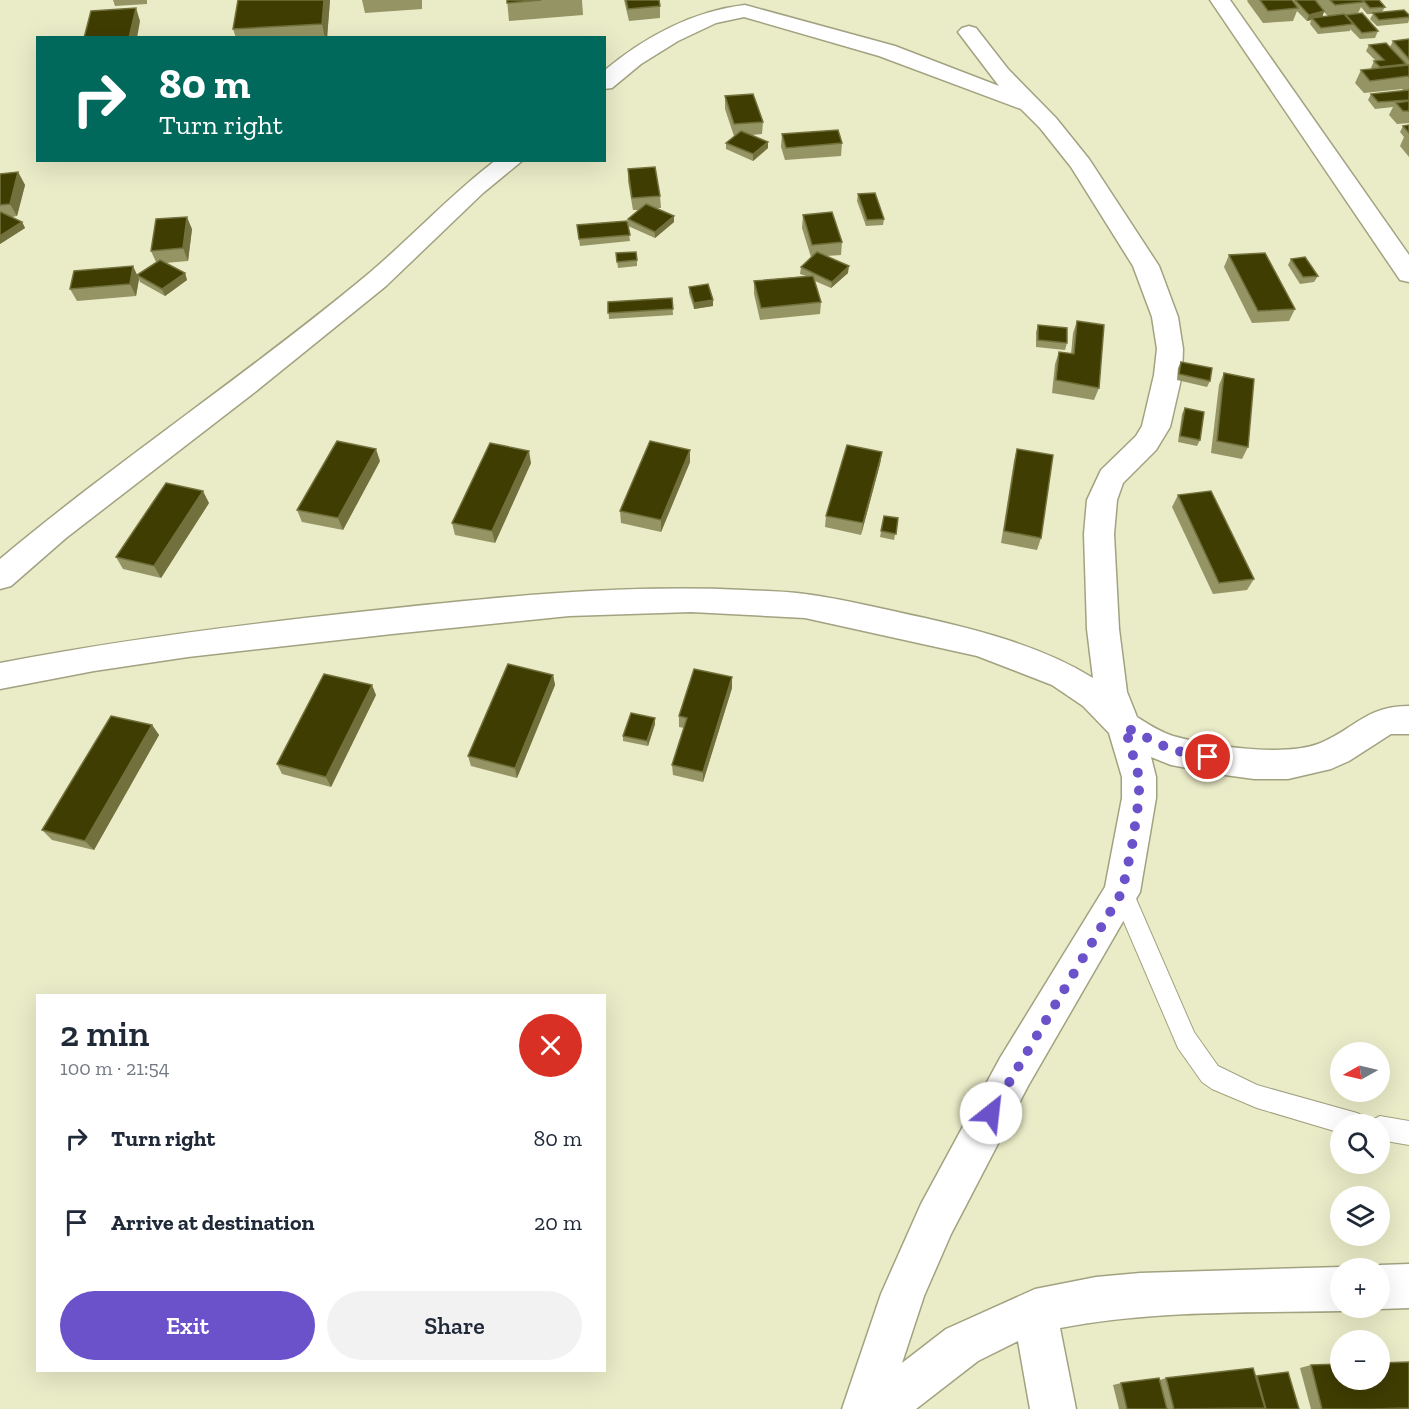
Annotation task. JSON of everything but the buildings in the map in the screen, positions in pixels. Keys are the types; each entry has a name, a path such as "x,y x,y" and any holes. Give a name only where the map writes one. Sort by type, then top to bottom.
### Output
{"street":[{"path":"1220,0 1409,274"},
{"path":"606,81 645,52 698,23 722,13 745,11 887,51 1035,109"},
{"path":"865,1409 903,1294 936,1219 1014,1072 1122,892 1139,798 1139,777 1125,727 1111,692 1102,629 1099,534 1102,500 1111,478 1146,443 1156,427 1168,375 1170,349 1168,334 1161,303 1146,266 1074,154 1035,109 1000,74 969,32"},
{"path":"0,577 55,530 211,412 377,280 475,188 509,162"},
{"path":"0,676 94,658 188,644 523,608 634,600 771,602 806,606 981,644 1071,680 1095,696 1125,727 1172,750 1245,763 1288,764 1319,759 1337,751 1382,723 1391,720 1409,720"},
{"path":"1390,1287 1409,1286"},
{"path":"880,1409 962,1345 1035,1311 1096,1299 1140,1295 1330,1289"},
{"path":"1035,1311 1053,1409"}],"lane":[{"path":"1122,892 1172,1008 1195,1055 1210,1074 1226,1085 1330,1117"},
{"path":"1390,1129 1409,1132"}],"route":[{"path":"991,1113 1122,892 1139,798 1139,777 1125,727 1151,742 1172,750 1208,757"}]}
